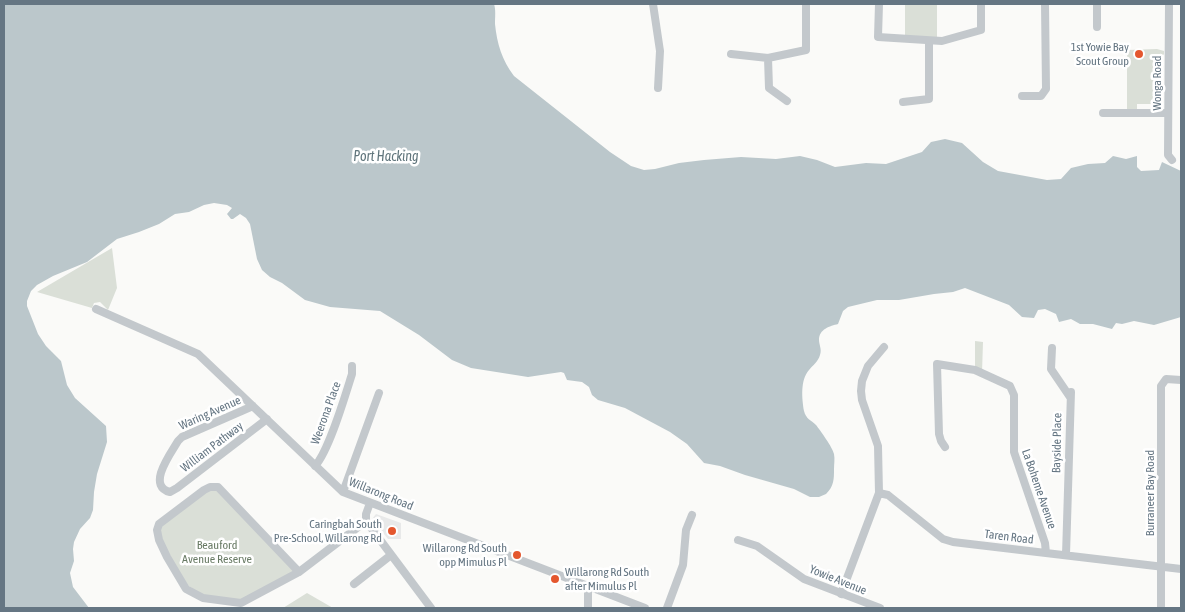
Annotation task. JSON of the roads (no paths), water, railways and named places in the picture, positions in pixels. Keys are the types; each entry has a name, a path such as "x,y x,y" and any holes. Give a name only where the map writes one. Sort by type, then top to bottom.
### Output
{"street":[{"path":"653,4 660,51 658,88"},
{"path":"731,54 768,58 806,50 806,4"},
{"path":"879,4 878,37 928,41 942,41 981,30 981,4"},
{"path":"1022,96 1041,96 1046,89 1045,4"},
{"path":"1097,4 1097,27"},
{"name":"Wonga Road","path":"1169,4 1168,155 1172,160"},
{"path":"903,102 929,100 928,41"},
{"path":"768,58 769,88 787,101"},
{"path":"1103,113 1168,113"},
{"name":"Willarong Road","path":"96,309 198,354 343,492 643,608"},
{"path":"841,594 879,493 878,446 862,400 862,381 868,366 884,347"},
{"name":"Bayside Place","path":"1052,348 1052,369 1070,395 1066,555"},
{"name":"La Boheme Avenue","path":"945,447 938,434 937,364 975,370 1010,386 1014,395 1014,452 1046,545 1046,553"},
{"name":"Weerona Place","path":"315,466 320,461 335,424 352,374 352,366"},
{"name":"Burraneer Bay Road","path":"1161,608 1161,386 1166,379 1181,380"},
{"path":"343,492 379,393"},
{"name":"Waring Avenue","path":"170,492 160,484 160,474 178,441 187,434 253,406"},
{"name":"William Pathway","path":"170,492 267,419"},
{"path":"299,572 218,486 204,490 157,527 159,540 182,586 198,596 241,603 299,572 366,521"},
{"name":"Taren Road","path":"879,493 888,495 943,539 953,542 1181,569"},
{"path":"370,504 366,514 366,521 431,608"},
{"path":"666,608 682,565 686,530 692,515"},
{"name":"Yowie Avenue","path":"738,540 756,546 799,576 880,608"},
{"path":"354,584 391,555"},
{"path":"588,586 588,608"}],"water":[{"name":"Port Hacking","path":"4,4 494,4 497,38 503,58 514,76 610,152 631,166 644,170 679,163 741,157 776,159 800,156 835,167 866,163 886,164 922,152 931,142 945,139 962,143 983,162 998,171 1047,180 1061,179 1071,168 1105,163 1113,156 1126,159 1137,156 1137,167 1141,171 1159,170 1162,162 1181,171 1181,317 1154,325 1134,321 1122,324 1116,323 1112,329 1093,324 1080,324 1071,319 1059,322 1056,314 1045,309 1038,310 1034,318 1022,317 1009,305 965,288 953,292 899,300 877,300 848,307 843,311 838,324 828,327 819,336 820,355 817,362 806,374 803,384 805,414 826,439 833,451 834,458 834,479 831,488 826,494 819,497 810,497 794,489 720,466 704,463 687,444 670,432 625,408 598,400 592,395 589,387 582,382 567,380 564,373 528,377 471,368 452,360 419,335 380,311 330,307 305,300 262,270 257,259 250,224 246,218 240,214 231,219 227,214 232,208 227,205 214,203 204,205 189,212 175,214 159,224 117,239 87,262 53,276 37,285 31,291 27,306 38,334 46,346 61,361 67,385 75,398 106,426 107,442 97,474 93,510 90,518 80,529 74,542 74,561 70,573 73,587 89,608 4,608"}],"place":[{"name":"1st Yowie Bay Scout Group","path":"1139,54"},
{"name":"Caringbah South Pre-School, Willarong Rd","path":"392,531"},
{"name":"Willarong Rd South opp Mimulus Pl","path":"517,555"},
{"name":"Willarong Rd South after Mimulus Pl","path":"555,579"}],"park label":[{"name":"Beauford Avenue Reserve","path":"217,552"}]}
